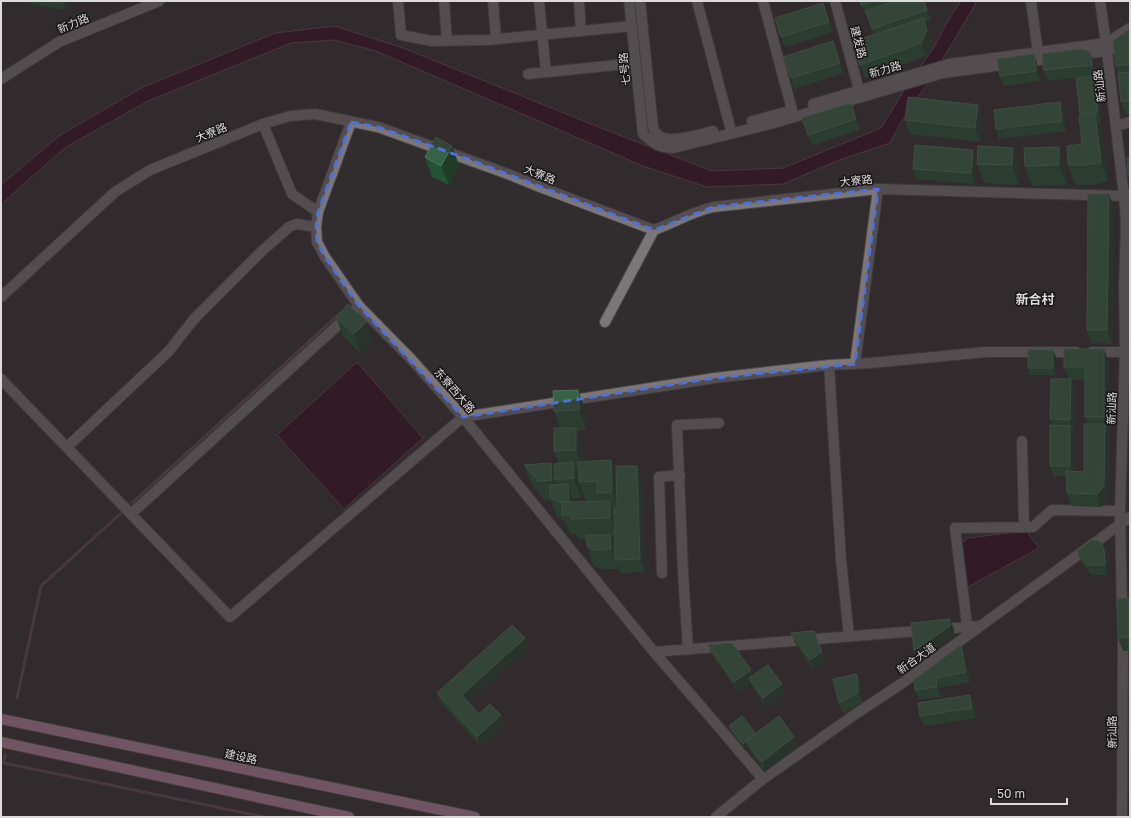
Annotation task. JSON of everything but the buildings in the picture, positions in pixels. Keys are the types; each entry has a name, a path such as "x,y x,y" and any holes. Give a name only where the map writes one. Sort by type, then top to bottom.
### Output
{"main road":[{"name":"建设路","path":"1,719 475,817"},
{"path":"1,742 349,817"}],"street":[{"name":"新力路","path":"1,79 59,42 159,1"},
{"path":"398,1 401,35 432,42 496,39 632,26"},
{"path":"444,1 447,41"},
{"path":"493,1 496,39"},
{"path":"539,1 546,72"},
{"path":"579,1 581,31"},
{"name":"七号路","path":"629,1 643,134 655,144 662,147 673,148 689,141"},
{"name":"七号路","path":"640,1 653,127"},
{"path":"697,1 730,127"},
{"path":"763,1 792,110"},
{"name":"建发路","path":"835,1 859,90"},
{"path":"1031,1 1038,52"},
{"name":"新汕路","path":"1100,1 1116,126 1127,195 1124,286 1125,352 1120,511 1122,619"},
{"name":"新力路","path":"653,127 657,135 664,138 670,140 689,141 730,127 859,90 903,81 949,64 1038,52 1107,47 1130,28"},
{"path":"689,141 774,123 903,81 943,73 1107,47 1130,37"},
{"path":"528,74 636,63"},
{"name":"大寮路","path":"1,297 115,192 150,170 263,124 290,116 315,114 378,127 508,174 654,230 699,210 713,207 878,189 1127,195"},
{"name":"东寮西大路","path":"351,122 318,212 316,228 317,242 325,257 360,306 464,417 654,652 763,779"},
{"path":"1116,126 1130,122"},
{"path":"263,124 292,194 318,212"},
{"path":"855,364 878,189"},
{"path":"67,447 169,351 194,319 288,227 297,224 316,228"},
{"path":"606,322 654,230"},
{"path":"131,514 360,306"},
{"path":"1,379 230,617 464,417 715,378 829,365 986,352 1125,352"},
{"path":"829,365 841,560 848,636"},
{"path":"688,650 677,425 719,423"},
{"path":"1022,441 1024,527"},
{"path":"662,573 659,477 680,475"},
{"path":"654,652 848,636 967,631 955,528 1033,527 1052,510 1120,511"},
{"name":"新合大道","path":"716,817 763,779 901,684 967,631 980,626 1130,517"},
{"name":"新汕路","path":"1122,817 1126,794 1126,632"}],"highlighted area":[{"path":"351,122 378,127 468,159 654,230 713,207 878,189 855,364 715,378 463,417 359,306 325,257 317,242 316,227 318,212"}],"shaded area":[{"path":"960,1 976,1 929,82 913,103 890,143 839,160 783,184 707,187 643,166 376,51 334,40 291,43 148,101 66,147 1,205 1,185 59,136 141,88 275,33 335,26 403,48 712,171 783,168 881,128 903,92 934,47"},
{"path":"357,362 423,438 344,509 277,435"},
{"path":"1026,531 1039,548 966,588 961,544 968,538"}],"waterway":[{"path":"132,503 338,315"},
{"path":"17,698 41,586 120,514"},
{"path":"5,755 4,763 264,817"}],"district":[{"name":"新合村","path":"1035,299"}]}
